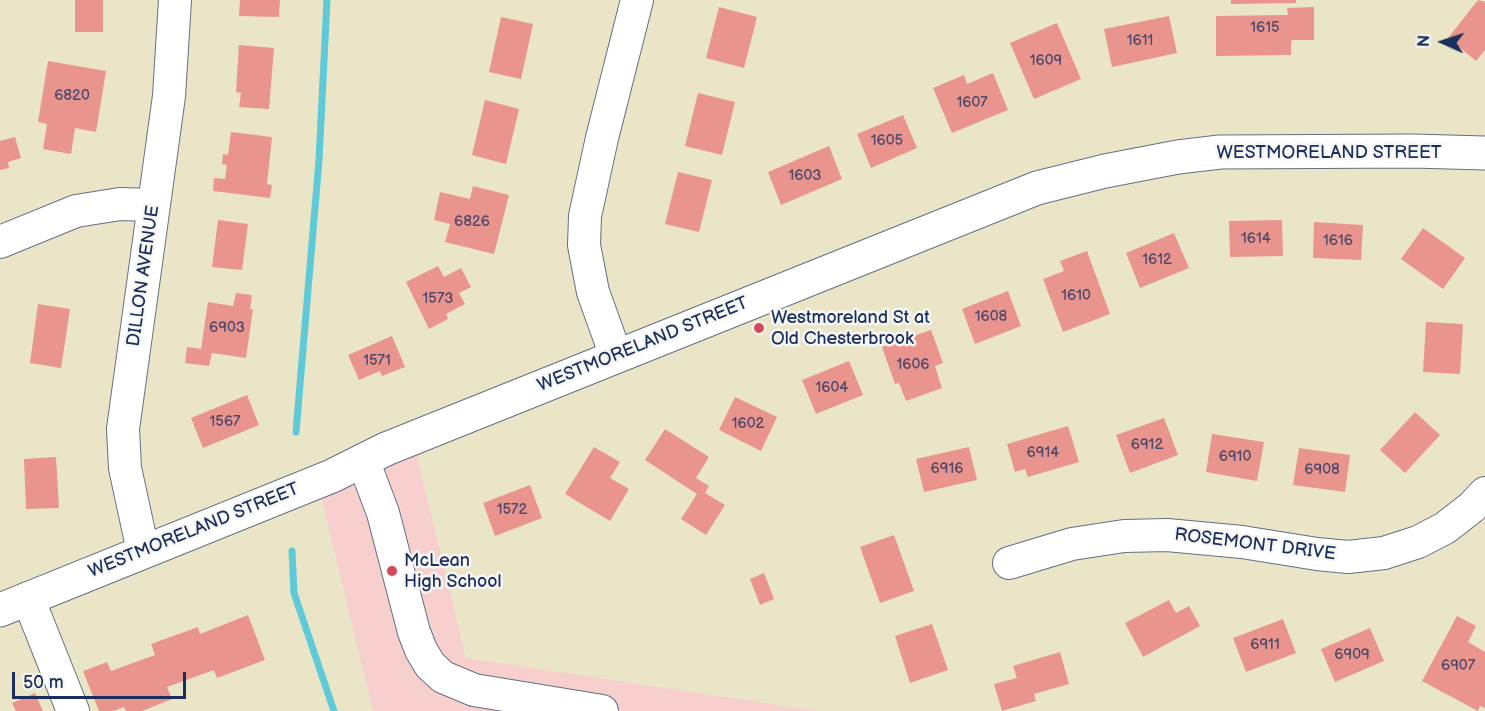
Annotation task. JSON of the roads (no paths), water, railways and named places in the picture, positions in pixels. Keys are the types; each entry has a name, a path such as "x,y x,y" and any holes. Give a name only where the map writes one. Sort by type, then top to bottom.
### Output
{"main road":[{"name":"WESTMORELAND STREET","path":"14,604 332,476 386,449 1016,195 1082,176 1178,157 1242,150 1485,153"}],"street":[{"name":"DILLON AVENUE","path":"143,551 125,468 123,429 169,96 175,0"},
{"path":"616,356 593,292 584,245 585,226 602,138 637,0"},
{"path":"0,242 76,211 120,204 153,205"},
{"path":"363,460 383,513 414,632 430,665 443,677 474,690 602,711"},
{"name":"ROSEMONT DRIVE","path":"1009,563 1071,544 1124,536 1167,535 1242,542 1317,554 1348,556 1384,553 1418,542 1481,507"},
{"path":"14,604 73,711"}],"waterway":[{"path":"296,432 319,160 327,0"},
{"path":"292,551 294,593 334,711"}],"place":[{"name":"Westmoreland St at Old Chesterbrook","path":"759,328"},
{"name":"McLean High School","path":"392,571"}]}
